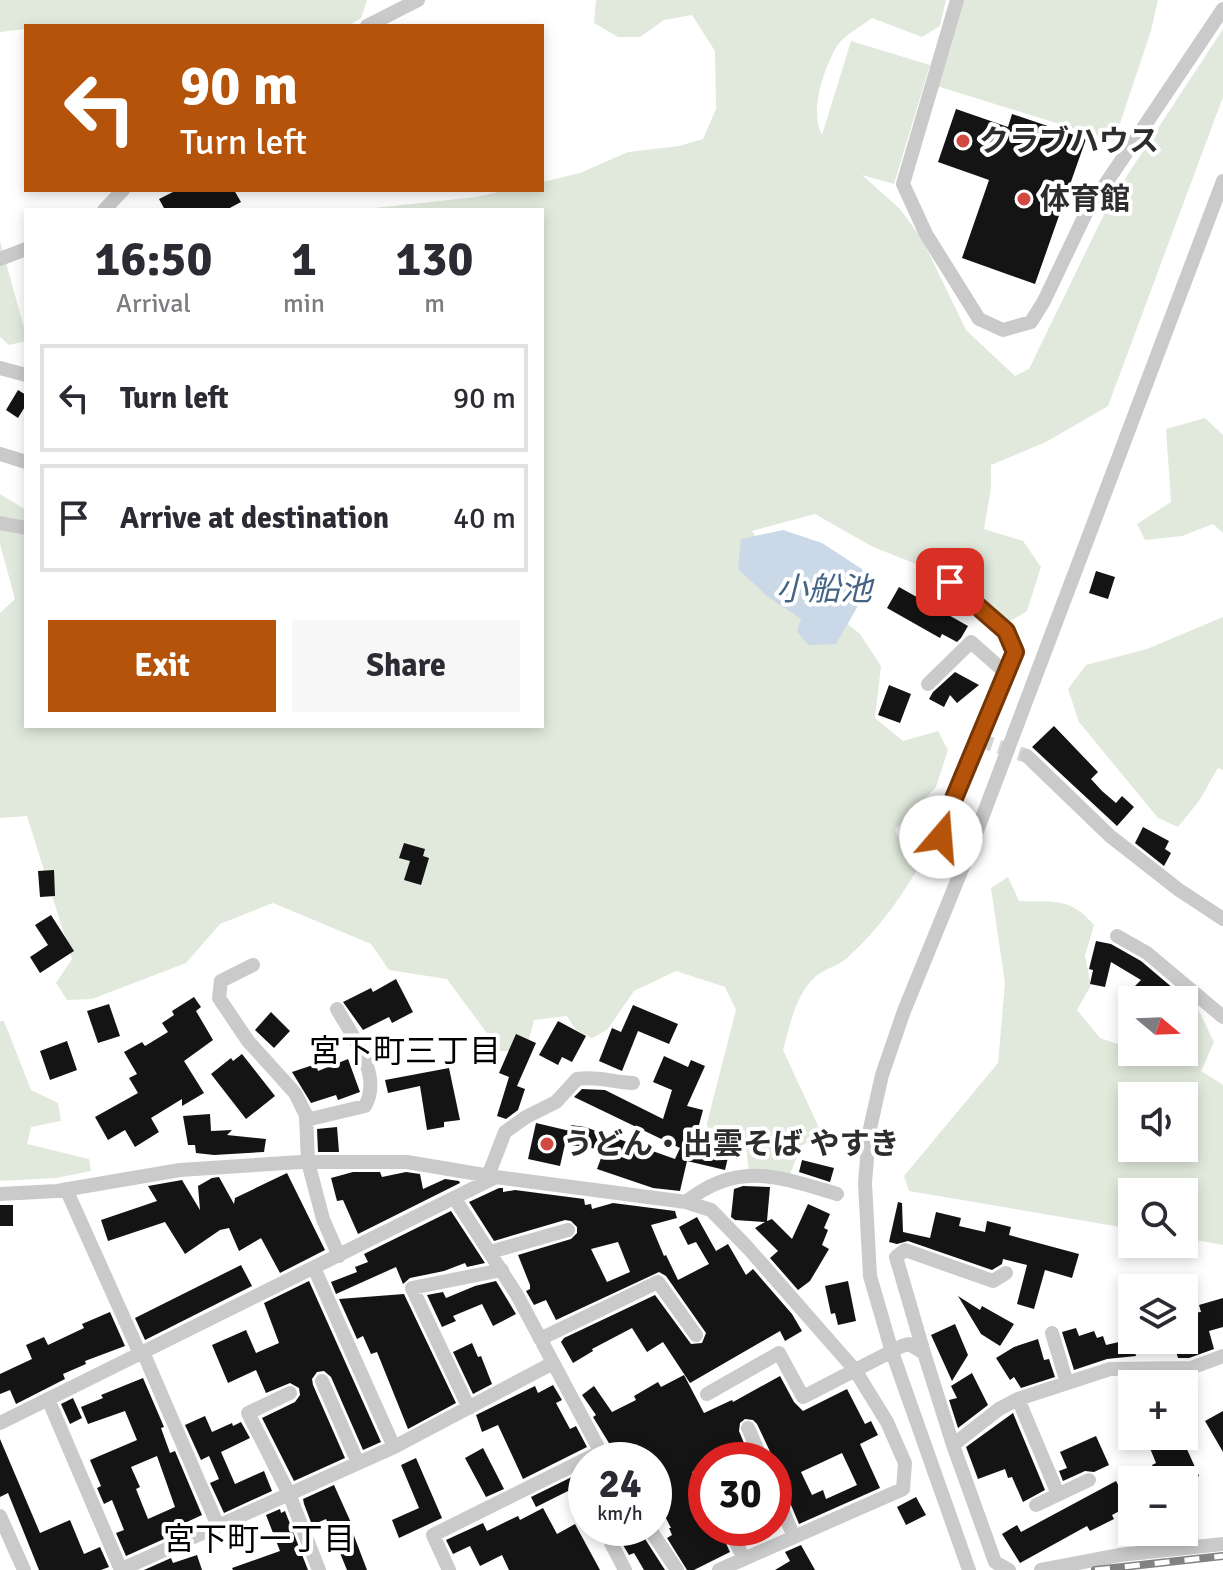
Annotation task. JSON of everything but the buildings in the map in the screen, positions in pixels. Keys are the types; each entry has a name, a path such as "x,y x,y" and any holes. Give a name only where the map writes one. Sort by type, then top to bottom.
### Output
{"street":[{"path":"371,24 418,0"},
{"path":"957,0 903,184 926,234 979,319 1003,330 1031,322 1086,213 1223,9"},
{"path":"969,1570 892,1352 870,1276 865,1183 869,1133 882,1075 904,1011 971,847 1221,190"},
{"path":"106,208 121,192"},
{"path":"0,259 24,250"},
{"path":"2,373 24,375"},
{"path":"0,454 24,461"},
{"path":"0,523 24,528"},
{"path":"932,565 1006,631 1015,652 947,815 941,837 951,847 971,847"},
{"path":"928,684 971,642 1007,674"},
{"path":"1027,756 1110,836 1179,890 1223,919"},
{"path":"1117,936 1147,953 1223,1017"},
{"path":"253,965 221,981 219,998 248,1041 295,1093 306,1120 308,1162 323,1219 339,1256"},
{"path":"306,1120 365,1106 371,1095 372,1082 337,1009"},
{"path":"0,1423 455,1199 492,1176 505,1132 556,1102 577,1079 599,1077 613,1082 633,1083"},
{"path":"0,1194 66,1189 180,1170 308,1162 407,1162 686,1202 711,1210 855,1370 887,1422 905,1463 903,1489 719,1570"},
{"path":"686,1202 704,1187 746,1176 774,1175 837,1194"},
{"path":"66,1189 218,1526"},
{"path":"455,1199 502,1270 595,1442"},
{"path":"490,1252 568,1230"},
{"path":"1006,1273 993,1281 905,1250 896,1257 953,1445 995,1562 1009,1570"},
{"path":"314,1268 394,1447"},
{"path":"469,1408 412,1288 502,1270"},
{"path":"540,1339 658,1282 696,1335"},
{"path":"1052,1333 1067,1383"},
{"path":"707,1394 779,1353 803,1397 909,1344 924,1353"},
{"path":"953,1445 999,1409 1018,1399 1110,1369 1191,1368 1223,1356"},
{"path":"48,1399 121,1570 394,1447 553,1363"},
{"path":"322,1381 358,1463"},
{"path":"290,1393 248,1413 289,1494 319,1570"},
{"path":"1018,1399 1058,1494"},
{"path":"748,1428 754,1442"},
{"path":"449,1570 433,1535 568,1472"},
{"path":"1036,1505 1089,1480"},
{"path":"0,1516 24,1570"},
{"path":"792,1532 794,1537"},
{"path":"1041,1570 1120,1555 1223,1544"},
{"path":"613,1546 625,1570"},
{"path":"661,1546 677,1570"},
{"path":"738,1546 744,1559"}],"shaded area":[{"path":"0,0 367,0 361,18 351,24 24,24 24,29 0,32"},
{"path":"596,0 946,0 940,26 922,37 872,18 844,38 832,55 823,78 818,125 822,135 851,41 930,65 894,184 862,175 900,209 922,239 966,330 1015,376 1029,369 1111,200 1223,29 1223,97 1108,406 1046,442 991,465 991,488 984,529 1023,541 1041,567 1027,611 994,631 916,564 873,547 815,514 752,531 773,563 860,634 881,666 875,718 903,741 938,731 948,750 936,787 895,830 902,846 926,854 918,868 870,935 843,961 815,977 794,1011 783,1050 822,1134 801,1146 788,1180 750,1179 745,1140 708,1139 707,1123 736,1010 725,987 676,971 634,991 607,1030 592,1038 576,1030 567,1016 534,1020 529,1039 516,1051 500,1051 447,979 389,970 371,944 273,903 220,924 186,963 92,999 67,1000 56,983 72,959 27,816 0,818 0,613 15,599 0,544 0,494 24,509 24,728 544,728 544,208 374,208 499,192 544,192 544,182 580,173 628,152 679,146 703,139 716,109 715,51 692,15 664,20 640,37 618,37 594,23"},
{"path":"964,0 1158,0 1151,31 1114,141 937,86"},
{"path":"0,241 24,328 24,341 9,345 0,337"},
{"path":"1205,418 1223,435 1223,533 1213,524 1182,536 1145,540 1137,524 1171,502 1166,429"},
{"path":"1223,617 1223,770 1218,768 1199,801 1178,827 1158,818 1079,722 1068,689 1086,665 1147,649"},
{"path":"1008,877 1019,901 1069,905 1094,925 1085,956 1091,985 1077,1010 1100,1038 1118,1044 1118,1066 1198,1066 1198,1009 1214,1042 1201,1071 1223,1085 1223,1245 1198,1241 1198,1178 1118,1178 1118,1227 909,1191 904,1176 998,1063 1005,983 991,888"},
{"path":"0,1021 4,1021 31,1090 58,1103 61,1121 31,1127 27,1144 89,1159 91,1171 56,1178 0,1181"}],"water":[{"name":"小船池","path":"783,530 822,543 862,569 866,592 836,644 808,645 797,631 801,619 767,596 738,569 741,539"}],"tunnel":[{"path":"979,740 1027,756"}],"railway":[{"path":"1095,1570 1223,1556"}],"place":[{"name":"クラブハウス","path":"963,141"},
{"name":"体育館","path":"1024,199"},
{"name":"うどん・出雲そば やすき","path":"547,1144"}],"district":[{"name":"宮下町三丁目","path":"405,1051"},
{"name":"宮下町一丁目","path":"259,1539"}],"route":[{"path":"941,837 947,815 1015,652 1006,631 950,582"}]}
